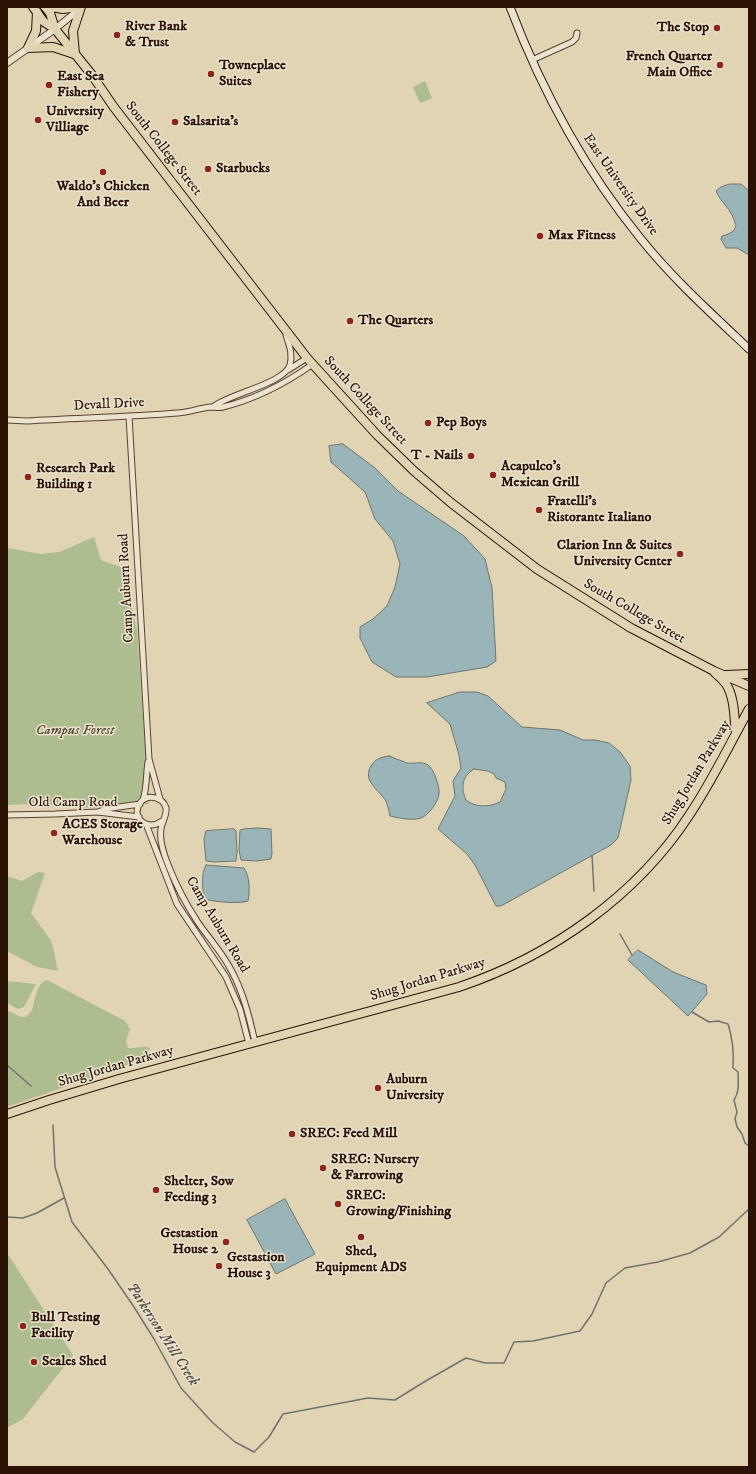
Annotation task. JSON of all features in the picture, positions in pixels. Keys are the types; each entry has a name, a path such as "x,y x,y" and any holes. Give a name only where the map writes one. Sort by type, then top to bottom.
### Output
{"main road":[{"name":"South College Street","path":"45,7 50,13 55,29"},
{"path":"35,9 36,31 28,48 53,47 75,54 74,31 82,7 63,9 51,7"},
{"name":"East University Drive","path":"510,7 553,106 572,141 616,207 667,269 749,349"},
{"name":"South College Street","path":"35,9 44,22 55,29 75,54 285,330 377,435 409,466 450,502 538,569 630,628 714,671 749,686"},
{"path":"714,671 725,683 729,691 733,707 736,733"},
{"path":"723,675 749,674"},
{"name":"Shug Jordan Parkway","path":"7,1114 119,1079 459,987 533,956 566,936 609,904 629,886 661,852 690,815 749,709"},
{"path":"736,733 749,722"}],"street":[{"path":"7,63 55,29 82,7"},
{"path":"532,60 572,42 576,38 577,33"},
{"path":"285,330 291,353 291,363 288,370"},
{"path":"213,407 219,402 268,382 288,370 310,360"},
{"path":"213,407 220,408 230,406 274,388 295,376 310,360"},
{"name":"Devall Drive","path":"7,420 27,421 180,413 213,407"},
{"name":"Camp Auburn Road","path":"129,416 149,759 160,799"},
{"name":"Camp Auburn Road","path":"141,802 147,785 146,775 149,759"},
{"path":"151,797 160,799 166,807 166,812 162,821 155,825 146,824 139,817 138,808 141,802 151,797"},
{"name":"Old Camp Road","path":"98,812 105,809 141,802"},
{"name":"Old Camp Road","path":"7,815 98,812 139,817"},
{"name":"Camp Auburn Road","path":"162,821 160,836 161,843 169,866 190,910 237,980 244,997 252,1043"},
{"name":"Camp Auburn Road","path":"146,824 177,904 226,977 240,1009 252,1043"}],"green space":[{"path":"425,81 432,98 420,103 413,87"},
{"name":"Campus Forest","path":"94,537 101,560 123,568 137,630 149,804 109,809 34,804 7,805 7,548 41,554 59,552"},
{"path":"38,872 45,873 31,913 50,939 58,971 37,967 7,951 7,876 22,881"},
{"path":"47,980 125,1021 130,1029 126,1041 128,1048 150,1048 146,1059 7,1107 7,1010 21,1017 25,1017 29,1014 32,1010 38,988"},
{"path":"7,981 36,984 24,1007 18,1009 7,1003"},
{"path":"7,1253 73,1355 23,1419 7,1428"}],"water":[{"path":"730,184 741,184 749,191 749,255 737,248 726,248 721,239 722,236 733,231 736,225 733,217 716,191 721,187"},
{"path":"343,444 375,468 398,491 464,536 485,559 492,588 496,661 487,667 427,677 396,677 372,662 360,638 360,627 373,619 387,606 395,587 400,564 393,541 375,519 365,492 331,462 329,446"},
{"path":"460,692 477,692 488,696 522,727 560,730 583,740 595,740 609,743 620,752 630,766 631,780 618,838 611,845 501,906 496,906 475,865 467,854 438,829 455,796 453,781 461,768 459,755 450,724 427,703","holes":["474,769 488,771 494,774 496,778 505,782 506,789 500,802 483,806 470,803 466,800 463,791 464,779"]},
{"path":"389,756 407,763 426,764 432,770 438,783 439,794 433,808 421,818 410,819 390,816 386,801 372,785 369,776 371,766 376,760"},
{"path":"258,828 271,829 271,859 257,861 241,860 239,850 240,830"},
{"path":"234,829 236,831 236,861 206,861 204,839 206,831"},
{"path":"206,865 244,868 249,884 248,901 226,902 205,899 202,882 204,868"},
{"path":"638,950 673,972 706,985 707,994 688,1016 628,960"},
{"path":"285,1199 315,1254 276,1274 247,1220"}],"waterway":[{"path":"592,855 594,891"},
{"path":"620,934 632,955"},
{"path":"692,1012 709,1022 718,1021 728,1024 733,1046 733,1068 738,1072 738,1090 734,1100 737,1112 735,1119 737,1127 742,1134 745,1143 749,1146"},
{"name":"Parkerson Mill Creek","path":"7,1065 31,1086"},
{"name":"Parkerson Mill Creek","path":"53,1125 55,1167 72,1222 108,1269 134,1307 154,1339 181,1388 212,1422 235,1442 254,1452 269,1437 283,1414 368,1398 395,1400 466,1358 485,1363 504,1363 514,1342 533,1341 580,1331 592,1314 606,1283 625,1268 658,1262 690,1253 719,1237 749,1209"},
{"path":"7,1217 23,1218 37,1213 64,1198"}],"place":[{"name":"The Stop","path":"717,28"},
{"name":"River Bank & Trust","path":"117,35"},
{"name":"French Quarter Main Office","path":"720,65"},
{"name":"Towneplace Suites","path":"211,74"},
{"name":"East Sea Fishery","path":"49,85"},
{"name":"University Villiage","path":"38,120"},
{"name":"Salsarita's","path":"175,122"},
{"name":"Starbucks","path":"208,169"},
{"name":"Waldo's Chicken And Beer","path":"103,172"},
{"name":"Max Fitness","path":"540,236"},
{"name":"The Quarters","path":"350,321"},
{"name":"Pep Boys","path":"428,423"},
{"name":"T - Nails","path":"471,456"},
{"name":"Acapulco's Mexican Grill","path":"493,475"},
{"name":"Research Park Building 1","path":"28,477"},
{"name":"Fratelli's Ristorante Italiano","path":"539,510"},
{"name":"Clarion Inn & Suites University Center","path":"680,554"},
{"name":"ACES Storage Warehouse","path":"54,833"},
{"name":"Auburn University","path":"378,1088"},
{"name":"SREC: Feed Mill","path":"292,1134"},
{"name":"SREC: Nursery & Farrowing","path":"323,1168"},
{"name":"Shelter, Sow Feeding 3","path":"156,1190"},
{"name":"SREC: Growing/Finishing","path":"338,1204"},
{"name":"Shed, Equipment ADS","path":"361,1237"},
{"name":"Gestastion House 2","path":"226,1242"},
{"name":"Gestastion House 3","path":"219,1266"},
{"name":"Bull Testing Facility","path":"23,1326"},
{"name":"Scales Shed","path":"34,1362"}]}
